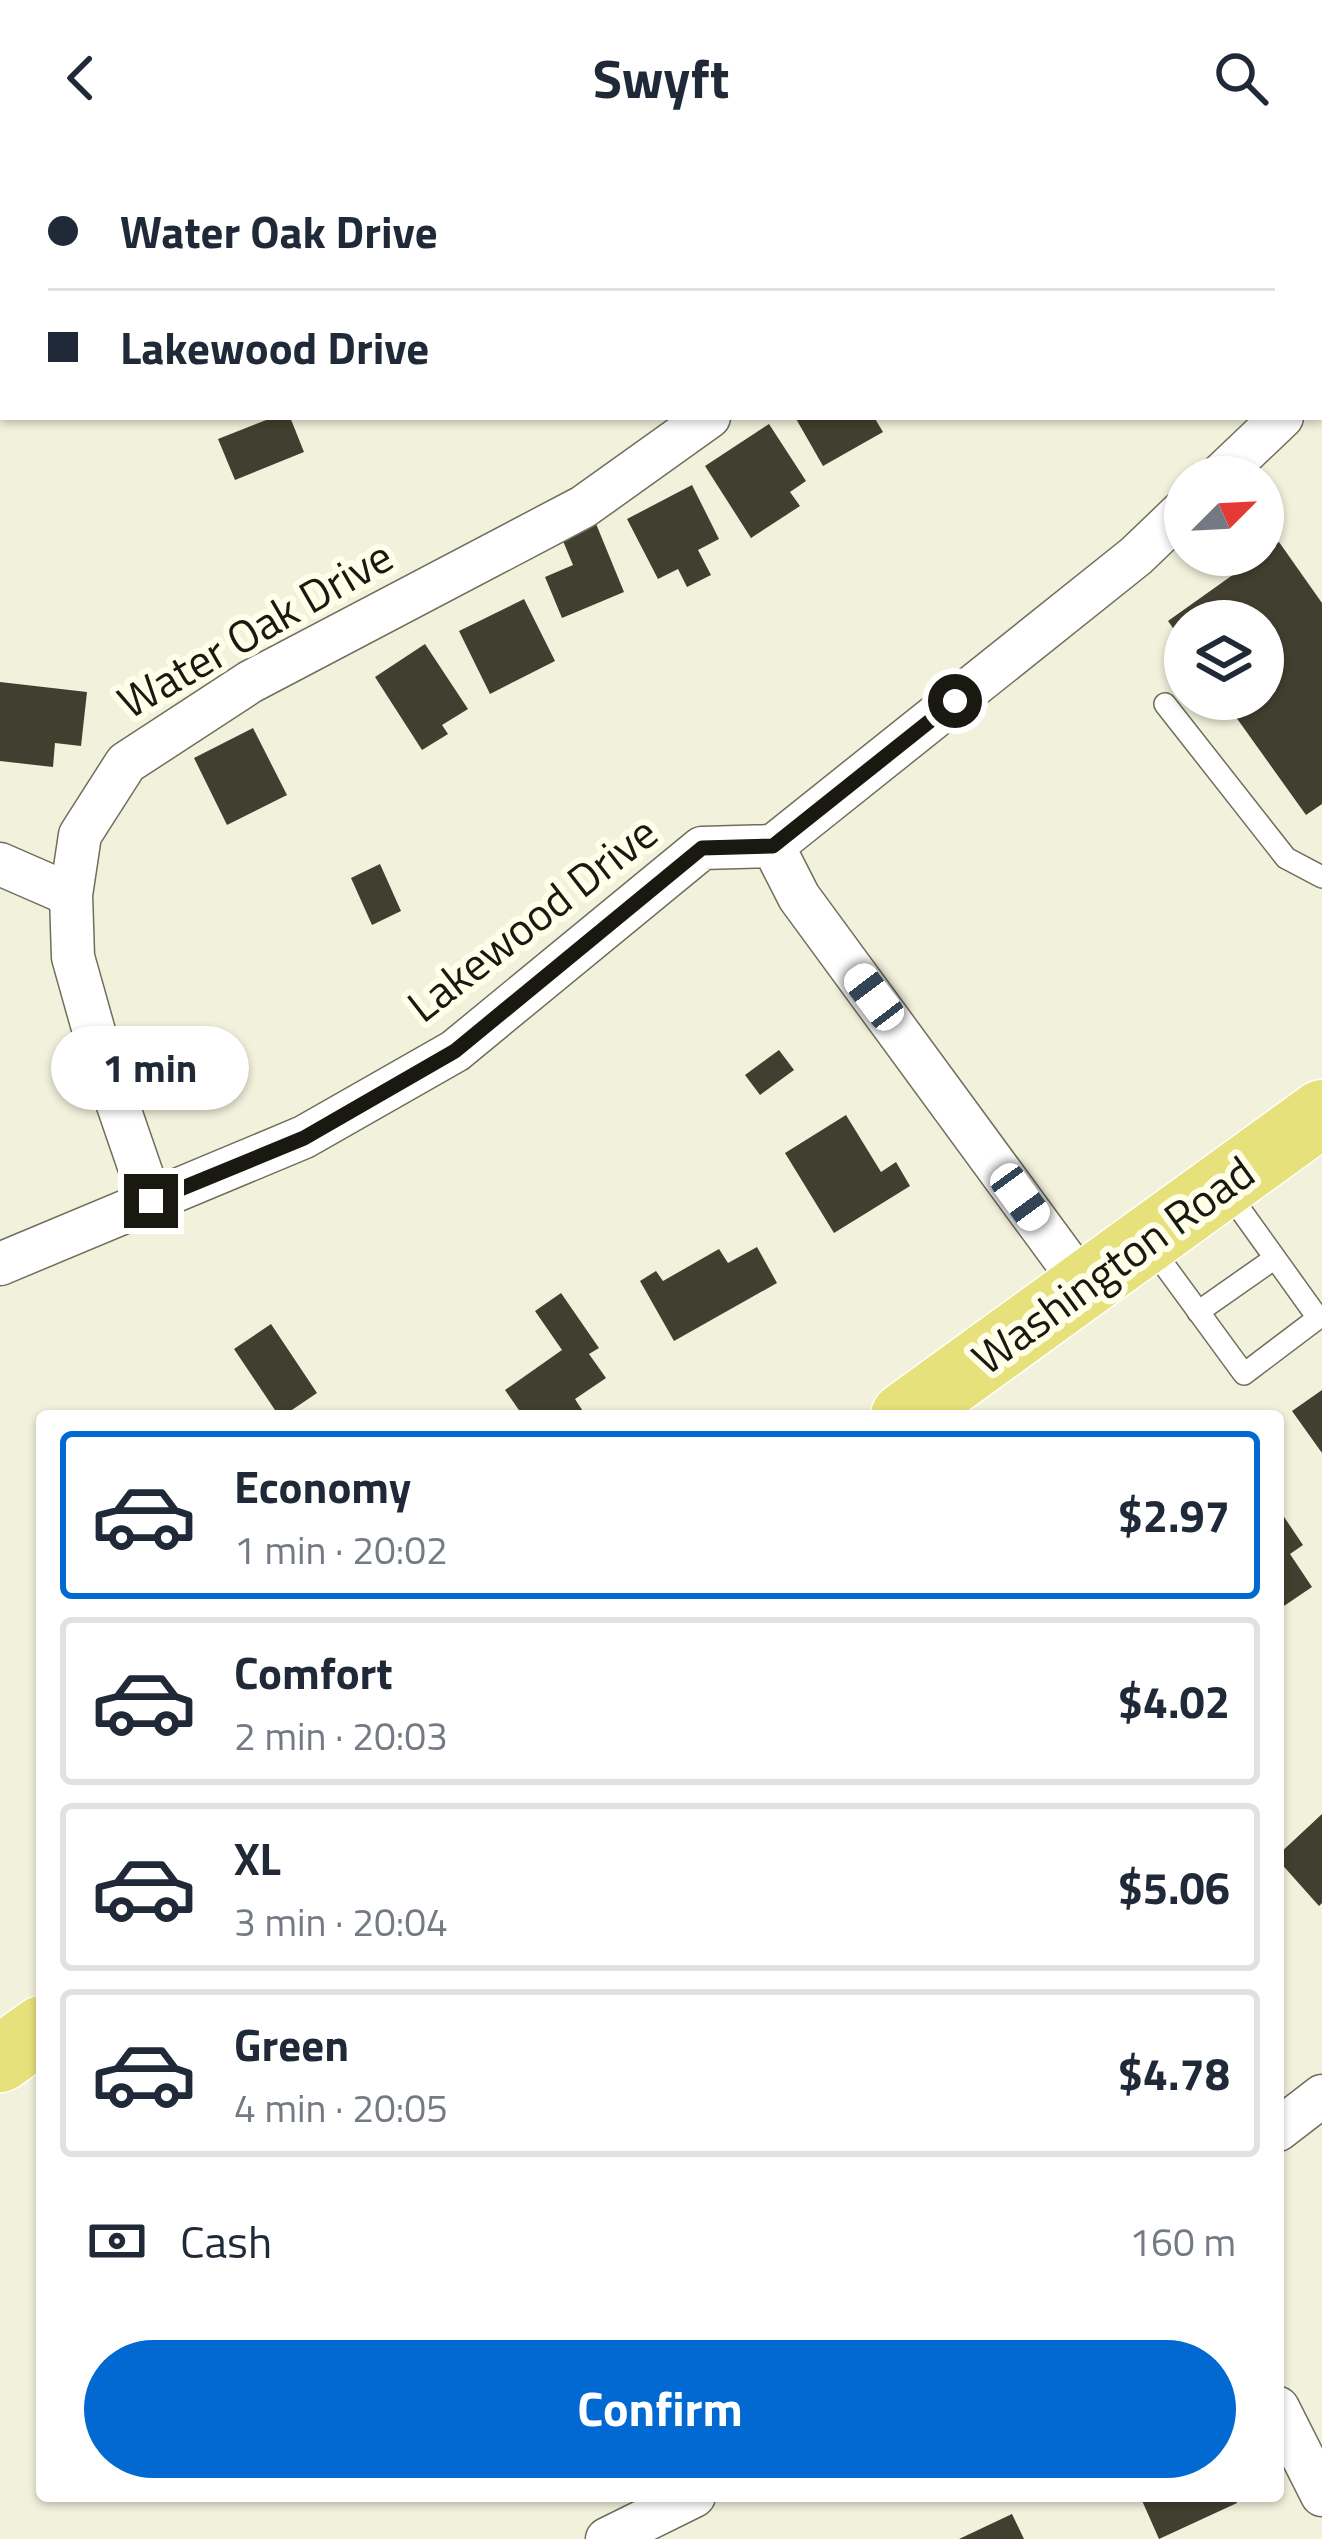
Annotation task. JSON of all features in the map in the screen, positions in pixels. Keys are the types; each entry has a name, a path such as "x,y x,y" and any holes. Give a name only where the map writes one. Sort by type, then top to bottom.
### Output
{"main road":[{"name":"Washington Road","path":"912,1410 1322,1113"},
{"path":"0,2059 36,2034"}],"street":[{"name":"Water Oak Drive","path":"151,1201 73,957 71,896 80,835 126,763 250,682 583,507 705,420"},
{"path":"1241,456 1279,420"},
{"path":"1085,1287 799,897 773,846 1164,529"},
{"name":"Lakewood Drive","path":"0,1264 304,1138 455,1051 702,848 773,846"},
{"path":"0,864 71,896"},
{"path":"1284,2125 1322,2096"},
{"path":"1284,2420 1322,2495"},
{"path":"607,2539 682,2502"}],"lane":[{"path":"1178,720 1286,858 1322,877"},
{"path":"1147,1242 1244,1374 1318,1318 1223,1185"},
{"path":"1198,1312 1274,1258"}],"building":[{"path":"266,420 291,420 304,452 235,480 218,439"},
{"path":"797,420 876,420 883,432 823,466"},
{"path":"769,424 806,481 790,492 800,506 751,538 705,466"},
{"path":"692,485 719,539 698,550 711,575 687,587 678,569 658,579 627,519"},
{"path":"592,514 624,592 562,618 545,577 573,565 558,529"},
{"path":"1284,549 1322,603 1322,804 1306,815 1238,720 1284,720 1284,600 1198,600 1231,576 1284,576"},
{"path":"524,599 555,661 490,694 459,631"},
{"path":"425,644 468,709 442,725 448,734 422,750 375,677"},
{"path":"0,682 87,692 81,746 55,743 53,767 0,761"},
{"path":"253,728 287,795 227,825 194,758"},
{"path":"380,864 401,911 372,925 351,878"},
{"path":"779,1050 794,1070 760,1095 745,1075"},
{"path":"846,1115 881,1172 896,1162 910,1186 834,1233 785,1153"},
{"path":"757,1247 777,1283 674,1341 640,1281 656,1271 663,1281 719,1249 728,1263"},
{"path":"561,1293 599,1348 589,1354 606,1378 575,1399 582,1410 519,1410 505,1390 562,1350 535,1311"},
{"path":"271,1324 317,1393 292,1410 275,1410 234,1349"},
{"path":"1322,1390 1322,1453 1292,1411"},
{"path":"1284,1517 1303,1545 1290,1554 1312,1587 1284,1606"},
{"path":"1322,1814 1319,1906 1284,1867 1284,1849"},
{"path":"1143,2502 1237,2503 1159,2539"},
{"path":"1012,2514 1024,2539 959,2539"}],"route":[{"path":"151,1201 304,1138 455,1051 702,848 773,846 955,701"}]}
